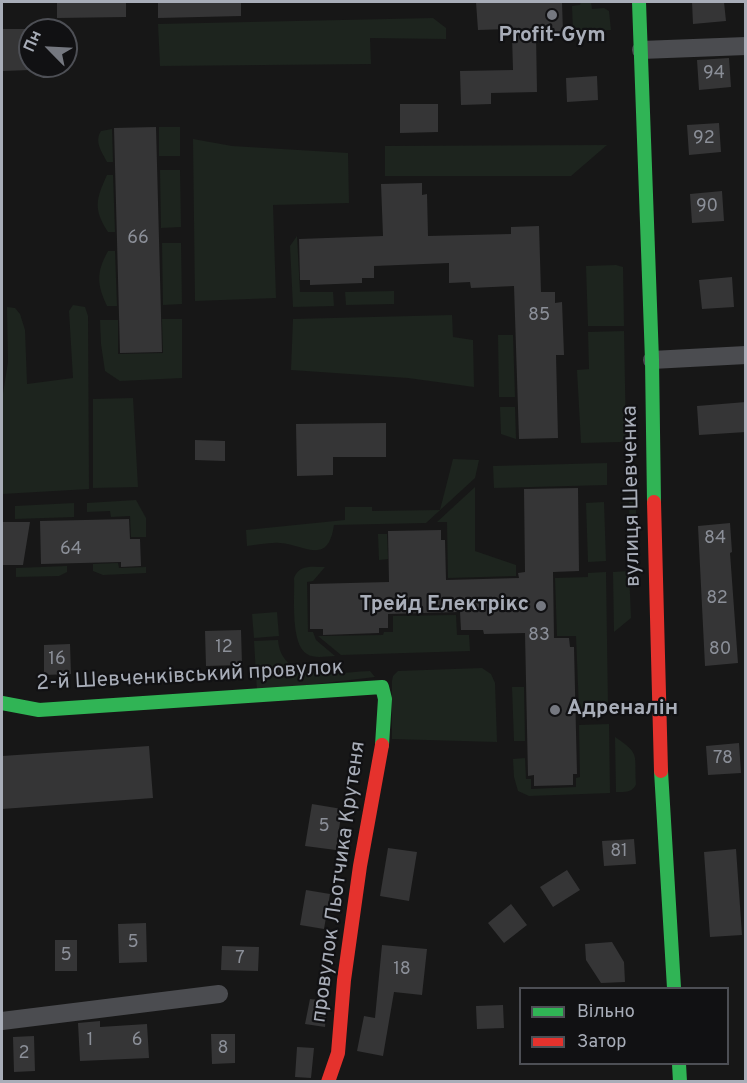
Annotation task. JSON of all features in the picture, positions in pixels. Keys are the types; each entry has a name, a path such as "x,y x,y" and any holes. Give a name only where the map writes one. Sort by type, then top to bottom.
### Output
{"street":[{"name":"вулиця Шевченка","path":"639,2 652,360 662,804 674,987"},
{"path":"641,50 746,46"},
{"path":"652,360 746,355"},
{"name":"2-й Шевченківський провулок","path":"2,703 39,710 382,687"},
{"name":"провулок Льотчика Крутеня","path":"328,1082 338,1053 344,980 360,866 382,748 385,699 382,687"},
{"path":"2,1021 219,994"},
{"path":"679,1065 680,1082"}],"shaded area":[{"path":"581,2 591,2 592,9 604,8 609,11 611,30 573,32 572,6 580,5"},
{"path":"433,18 446,28 446,39 370,38 371,64 160,66 158,24"},
{"path":"159,127 180,127 180,156 159,156"},
{"path":"112,129 113,162 107,162 98,139 101,131"},
{"path":"193,139 232,146 348,153 349,203 273,205 276,298 195,301"},
{"path":"607,145 571,176 385,176 385,146"},
{"path":"160,170 180,170 181,227 161,228"},
{"path":"107,175 113,175 115,232 108,232 98,210 100,191"},
{"path":"297,236 300,292 333,292 334,306 293,307 290,246"},
{"path":"162,243 181,243 182,304 163,305"},
{"path":"108,251 115,251 117,306 107,306 100,285 101,266"},
{"path":"616,265 623,267 624,326 588,326 586,266"},
{"path":"394,291 394,304 346,305 345,292"},
{"path":"73,305 85,307 88,316 89,489 2,494 2,400 8,362 7,307 15,308 20,314 25,330 27,384 73,378 69,311"},
{"path":"452,315 453,337 473,340 474,387 408,378 291,370 293,319"},
{"path":"162,319 182,319 182,378 120,381 105,371 100,320 118,320 118,354 163,353"},
{"path":"624,331 626,438 621,442 581,443 577,370 589,369 588,332"},
{"path":"498,335 513,335 515,397 499,397"},
{"path":"133,398 138,487 93,488 93,399"},
{"path":"500,407 515,407 516,439 501,434"},
{"path":"453,459 479,460 475,478 426,523 334,525 327,545 314,550 280,543 247,546 246,530 345,520 345,507 372,507 372,511 440,510"},
{"path":"607,463 607,485 494,488 493,466"},
{"path":"475,487 475,551 516,565 516,576 448,578 447,522 437,522"},
{"path":"636,496 636,552 630,552 629,497"},
{"path":"136,500 146,518 146,537 131,537 130,516 111,517 110,511 87,512 87,503"},
{"path":"604,502 606,561 588,562 586,503"},
{"path":"74,503 74,517 15,519 15,506"},
{"path":"378,534 387,534 388,559 379,560"},
{"path":"118,563 119,568 146,567 146,573 103,575 93,571 93,564"},
{"path":"67,566 67,572 59,576 16,577 16,568"},
{"path":"325,567 313,581 307,582 308,632 313,632 316,640 335,656 317,657 307,654 298,641 294,619 294,578 303,568"},
{"path":"629,571 631,618 614,632 613,572"},
{"path":"606,572 608,707 579,709 576,636 557,636 555,578 588,577 588,573"},
{"path":"277,612 279,636 254,638 252,614"},
{"path":"456,615 457,635 469,635 470,651 341,655 318,636 383,635 384,632 393,632 393,616"},
{"path":"278,640 282,654 290,664 300,670 314,673 370,671 375,677 257,691 254,641"},
{"path":"482,668 491,674 495,683 497,742 392,739 392,681 398,671"},
{"path":"512,687 524,687 525,741 514,741"},
{"path":"609,724 610,793 529,796 518,791 513,759 525,758 526,779 531,779 531,789 576,787 576,778 580,777 579,725"},
{"path":"615,737 629,747 634,756 636,784 628,791 616,792"}],"building":[{"path":"57,2 126,2 126,17 57,18"},
{"path":"158,2 241,2 241,16 158,18"},
{"path":"476,2 562,2 563,33 536,34 537,92 491,93 491,104 461,105 460,71 513,70 512,35 508,35 508,29 478,30"},
{"path":"692,2 724,2 726,21 693,24"},
{"path":"2,29 18,29 18,70 2,71"},
{"path":"729,58 731,87 699,90 697,60"},
{"path":"597,76 598,100 567,102 566,78"},
{"path":"400,104 438,104 438,132 400,133"},
{"path":"719,123 721,152 689,155 687,125"},
{"path":"156,127 162,352 120,353 114,128"},
{"path":"422,183 422,195 427,194 428,236 511,234 511,227 539,226 541,292 555,292 555,303 562,302 564,355 556,355 558,438 519,439 514,286 471,288 470,282 449,283 449,263 374,266 374,278 362,278 362,283 310,285 310,280 300,280 299,239 383,236 381,184"},
{"path":"722,191 724,221 692,223 690,194"},
{"path":"732,277 734,307 702,309 699,280"},
{"path":"746,402 746,432 699,435 697,406"},
{"path":"386,423 386,457 333,457 333,475 297,476 296,424"},
{"path":"195,440 225,441 225,461 195,460"},
{"path":"578,488 579,571 553,572 554,638 569,638 570,647 574,647 577,774 573,774 573,785 534,786 534,775 528,776 525,633 484,634 483,630 461,630 460,612 388,614 388,628 379,628 379,633 323,635 323,629 310,629 310,584 389,582 388,531 441,530 441,540 445,540 446,580 519,578 518,573 525,572 524,489"},
{"path":"129,519 130,539 140,539 141,566 121,567 121,562 41,564 40,521"},
{"path":"2,522 30,522 23,565 2,565"},
{"path":"730,523 738,663 705,666 698,526"},
{"path":"241,630 242,665 206,666 205,631"},
{"path":"70,644 71,674 44,675 44,645"},
{"path":"739,743 741,773 708,775 706,746"},
{"path":"149,746 153,798 2,809 2,756"},
{"path":"312,804 342,809 336,850 305,846"},
{"path":"634,839 636,864 604,866 602,841"},
{"path":"388,848 417,852 409,901 380,896"},
{"path":"736,849 742,935 710,937 704,852"},
{"path":"567,870 580,890 553,907 540,887"},
{"path":"306,890 330,894 324,929 300,925"},
{"path":"511,904 527,925 504,943 488,923"},
{"path":"146,923 147,962 119,963 118,924"},
{"path":"55,940 77,940 77,971 55,971"},
{"path":"612,942 624,962 625,982 601,983 586,960 585,944"},
{"path":"382,945 427,949 422,995 394,992 383,1056 357,1051 364,1016 375,1018"},
{"path":"222,946 259,947 258,971 221,970"},
{"path":"310,999 327,1001 325,1027 305,1024"},
{"path":"503,1005 504,1028 477,1029 476,1006"},
{"path":"100,1021 100,1027 147,1024 149,1058 80,1061 78,1023"},
{"path":"211,1034 235,1034 235,1063 212,1064"},
{"path":"34,1036 35,1071 14,1072 13,1037"},
{"path":"297,1047 314,1048 311,1078 295,1077"}],"traffic: fast":[{"path":"639,2 652,360 654,502"},
{"path":"2,703 39,710 382,687 385,699 382,745"},
{"path":"661,771 674,987"},
{"path":"679,1065 680,1082"}],"traffic: jam":[{"path":"654,502 661,771"},
{"path":"328,1082 338,1053 344,980 360,866 382,745"}],"place":[{"name":"Profit-Gym","path":"552,15"},
{"name":"Трейд Електрікс","path":"541,606"},
{"name":"Адреналін","path":"555,710"}]}
